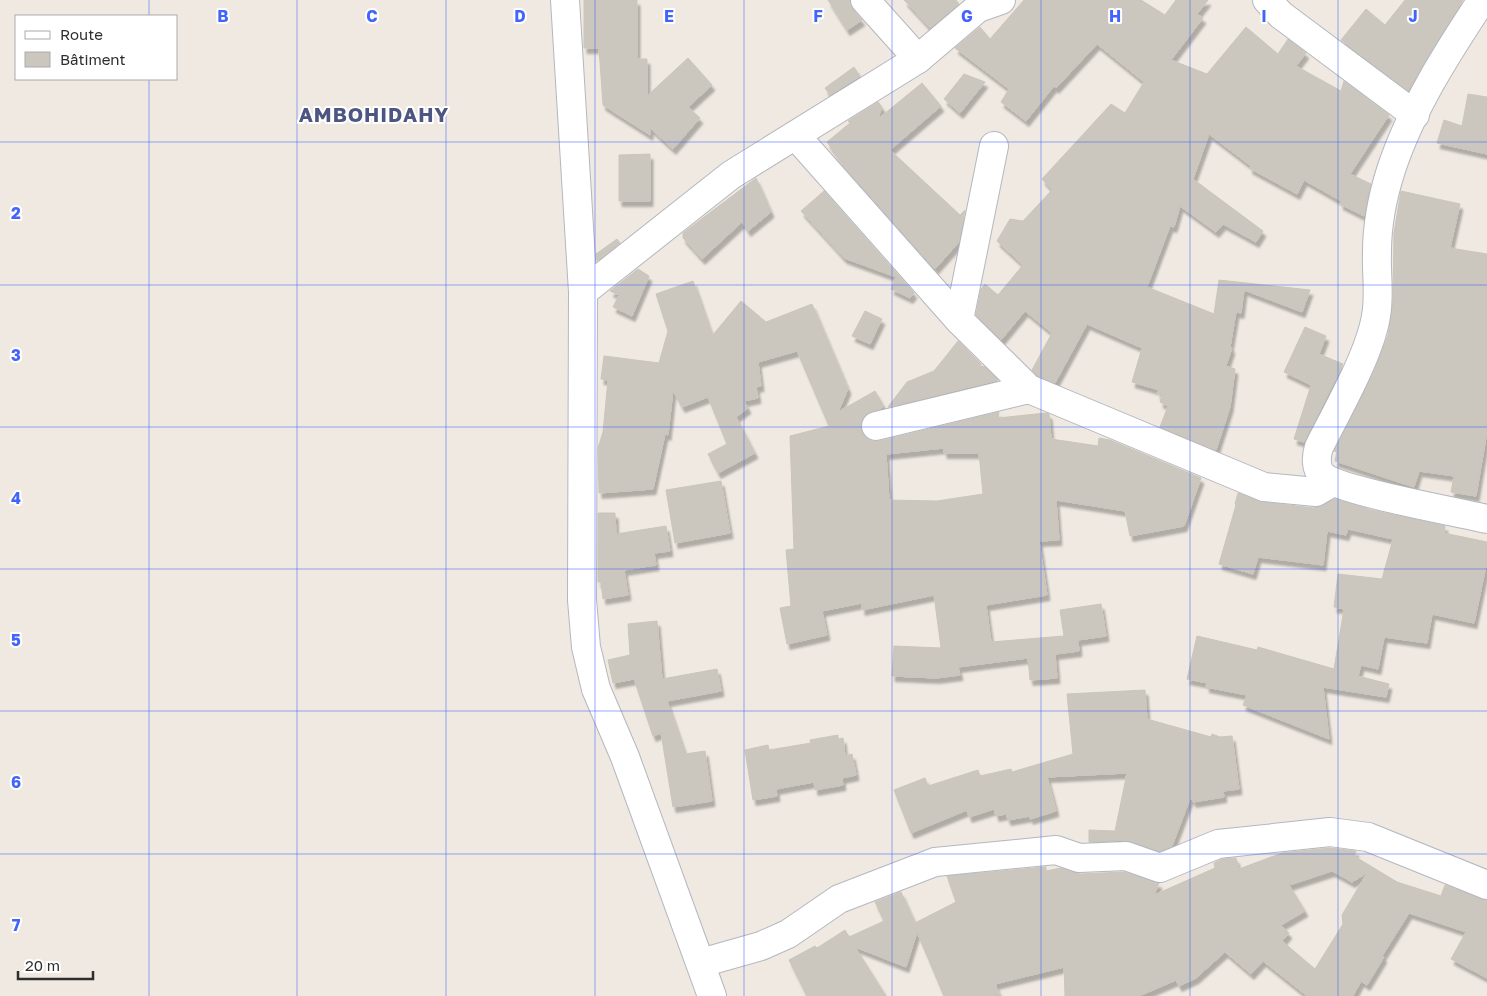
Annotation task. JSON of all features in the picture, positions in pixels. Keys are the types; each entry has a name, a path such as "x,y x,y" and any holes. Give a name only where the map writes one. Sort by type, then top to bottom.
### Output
{"street":[{"path":"565,0 583,292 582,600 586,646 596,689 628,766 712,996"},
{"path":"866,0 918,59"},
{"path":"583,292 730,175 918,59 978,8 1001,0"},
{"path":"1267,0 1282,15 1415,115"},
{"path":"1482,0 1432,79 1391,170 1381,214 1376,250 1377,315 1369,343 1317,454 1321,474 1333,482 1348,488 1486,513"},
{"path":"796,136 959,320 1029,389 1264,487 1316,492 1333,482"},
{"path":"959,320 994,146"},
{"path":"876,426 1029,389"},
{"path":"700,963 761,946 788,934 839,899 935,862 1056,850 1079,858 1126,856 1160,868 1218,844 1330,832 1368,837 1487,885"}],"building":[{"path":"584,0 637,0 637,59 647,59 647,96 688,58 712,85 688,107 700,118 673,149 650,128 650,135 603,105 599,48 584,48"},
{"path":"828,0 850,0 853,10 862,20 847,30"},
{"path":"904,0 956,0 959,4 930,28"},
{"path":"1024,0 1141,0 1165,15 1176,0 1208,0 1197,14 1203,18 1171,60 1207,74 1246,27 1278,54 1288,39 1306,53 1296,66 1341,91 1344,81 1389,115 1350,174 1371,184 1364,216 1340,204 1341,201 1304,180 1297,194 1249,168 1251,166 1209,134 1193,179 1263,231 1256,242 1223,224 1216,232 1180,206 1174,227 1170,226 1147,287 1214,314 1219,280 1310,290 1302,312 1244,290 1241,313 1236,312 1230,347 1232,348 1226,366 1235,369 1230,407 1216,450 1160,427 1168,406 1160,402 1162,395 1157,393 1159,390 1132,382 1142,348 1087,324 1055,383 1038,376 1032,370 1052,333 1025,311 1001,340 976,315 981,289 985,284 998,295 1023,265 997,241 1010,219 1023,221 1052,190 1042,179 1111,104 1125,113 1144,82 1097,44 1056,88 1054,86 1026,121 1001,102 1009,89 955,48 980,27 990,39"},
{"path":"1405,0 1463,0 1408,91 1341,40 1366,9 1385,25"},
{"path":"854,67 860,76 830,95 825,88"},
{"path":"964,74 985,82 960,113 944,99"},
{"path":"922,83 941,106 890,150 960,215 965,210 959,242 935,269 847,170 827,142 850,123 848,121 878,102 882,107 878,119"},
{"path":"1468,94 1487,97 1487,154 1437,143 1444,120 1462,126"},
{"path":"650,154 650,201 619,201 619,155"},
{"path":"756,178 771,212 748,231 742,222 702,259 683,238 683,233"},
{"path":"824,191 914,293 910,298 891,289 896,277 844,258 801,211"},
{"path":"1401,191 1460,204 1450,248 1487,254 1487,431 1476,496 1451,492 1454,476 1419,471 1414,487 1335,461 1337,452 1334,451 1374,371 1388,335 1393,301 1394,233"},
{"path":"617,239 620,243 597,261 596,254"},
{"path":"638,269 649,276 632,316 613,307 619,295 610,291"},
{"path":"693,281 712,336 741,301 766,322 812,304 848,389 838,412 875,391 883,405 881,409 866,414 861,421 861,430 865,437 871,441 880,441 999,412 998,418 1046,413 1049,414 1051,439 1098,446 1099,438 1110,440 1201,478 1184,526 1130,536 1125,511 1056,500 1059,540 1039,541 1047,595 986,605 991,642 1064,636 1060,610 1101,604 1106,636 1078,640 1079,651 1055,654 1057,678 1030,680 1028,658 958,667 960,675 936,678 892,676 894,646 941,648 934,595 862,610 862,603 822,611 827,635 787,644 780,608 791,606 786,550 794,549 790,436 829,426 797,351 758,362 761,386 756,387 758,398 744,401 748,408 736,417 755,453 718,473 708,454 727,444 708,397 682,407 673,390 668,435 665,434 653,489 599,493 598,448 603,432 608,380 601,379 604,356 659,363 668,331 656,294","holes":["944,448 944,453 979,453 983,494 937,501 889,500 886,454"]},
{"path":"865,311 882,319 870,344 852,336"},
{"path":"1305,327 1326,336 1319,354 1343,364 1304,442 1294,439 1311,385 1284,372"},
{"path":"958,341 981,364 980,366 985,367 998,380 888,407 907,382 934,371"},
{"path":"721,481 730,533 675,543 666,490"},
{"path":"1238,493 1262,502 1314,508 1335,499 1371,510 1445,526 1444,533 1487,542 1487,561 1474,623 1432,614 1427,643 1384,637 1378,669 1361,665 1358,676 1389,684 1386,697 1323,687 1329,739 1243,705 1247,695 1206,687 1207,683 1187,679 1197,636 1257,650 1258,647 1334,669 1344,609 1334,607 1338,574 1382,579 1393,539 1348,529 1346,535 1327,531 1323,565 1258,557 1253,574 1219,564"},
{"path":"598,513 615,513 616,534 666,526 670,551 654,553 656,565 624,570 628,595 603,599 601,582 598,582"},
{"path":"657,621 662,679 717,669 721,691 667,701 685,754 705,751 712,801 673,807 661,733 653,736 634,679 613,683 608,660 630,655 628,624"},
{"path":"1145,690 1147,719 1211,737 1212,734 1220,737 1232,736 1239,789 1223,791 1224,797 1193,802 1191,796 1172,846 1160,851 1126,840 1089,842 1089,830 1115,831 1127,773 1047,777 1056,811 1030,819 1030,816 1008,820 1006,814 996,816 994,809 969,817 967,810 911,833 894,790 925,778 928,786 978,770 980,776 1011,769 1012,772 1073,754 1067,694"},
{"path":"838,735 838,739 843,738 845,756 852,754 856,775 842,778 843,785 815,790 814,782 776,789 777,796 753,800 745,750 768,745 769,750 811,743 810,740"},
{"path":"1330,848 1356,851 1354,856 1397,882 1441,896 1445,885 1487,900 1487,978 1451,959 1466,932 1409,913 1382,956 1384,957 1367,985 1361,981 1353,996 1307,996 1263,961 1251,974 1225,952 1196,978 1179,986 1176,980 1139,996 1065,996 1064,967 995,984 1000,996 944,996 917,932 906,967 855,947 886,996 807,996 789,960 815,946 817,948 845,930 849,937 884,921 875,902 901,892 915,923 956,902 947,876 1046,867 1046,871 1061,868 1080,874 1124,872 1159,883 1154,895 1215,868 1214,863 1222,859 1236,858 1239,869 1282,853","holes":["1332,871 1352,882 1367,873 1342,915 1343,924 1315,969 1282,941 1289,933 1281,925 1305,911 1289,885"]}],"district":[{"name":"AMBOHIDAHY","path":"374,114"}]}
